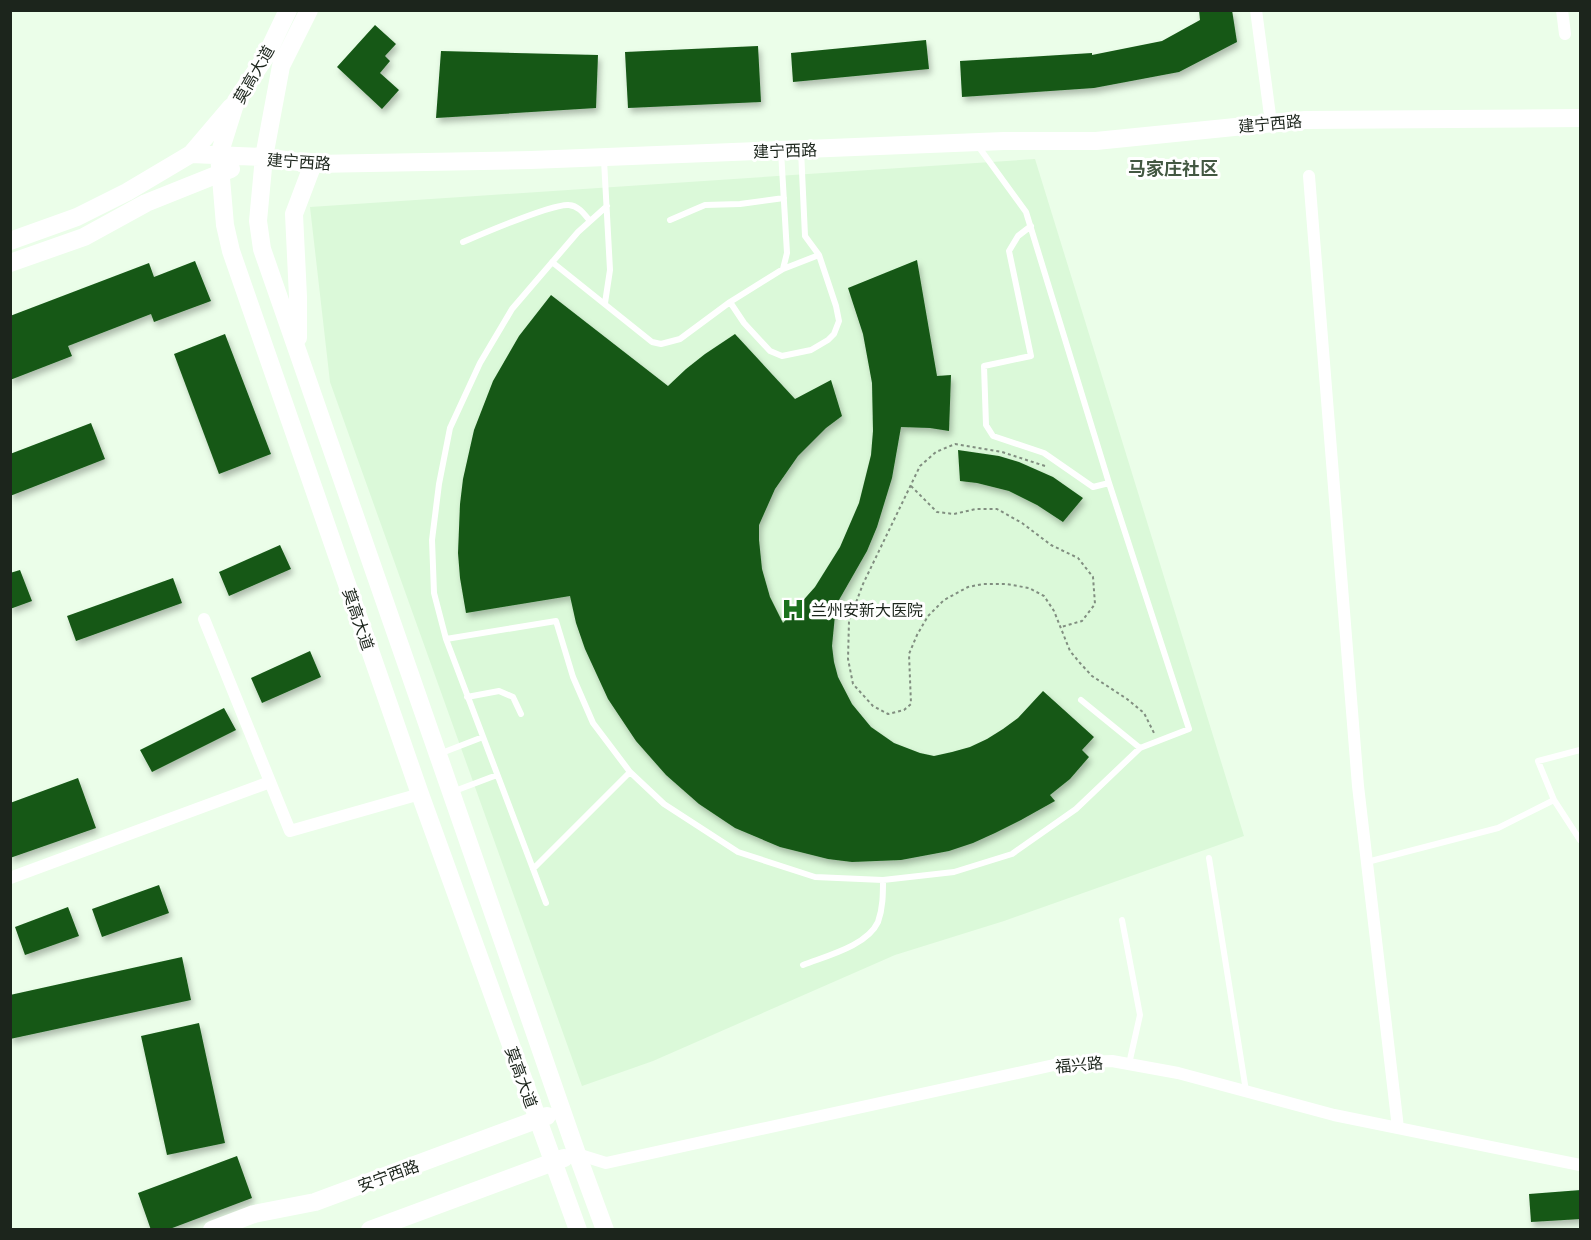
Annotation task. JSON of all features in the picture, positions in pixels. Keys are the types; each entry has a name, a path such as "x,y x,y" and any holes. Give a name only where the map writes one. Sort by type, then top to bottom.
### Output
{"main road":[{"name":"莫高大道","path":"288,10 266,56 236,101 220,164 225,225 231,251 420,794 578,1230"},
{"name":"莫高大道","path":"309,10 281,66 264,157 258,221 262,249 605,1230"},
{"path":"10,241 77,217 127,192 191,154 236,101"},
{"name":"建宁西路","path":"191,154 220,164 264,157 313,164 531,160 974,142 1096,141 1305,120 1581,118"},
{"path":"10,263 84,237 220,164"},
{"path":"298,354 294,214 313,164"},
{"name":"安宁西路","path":"212,1230 254,1214 315,1202 538,1120 562,1109"},
{"path":"370,1230 577,1154"}],"street":[{"path":"1256,10 1271,123"},
{"path":"1562,10 1565,34"},
{"path":"1309,176 1358,786 1398,1128"},
{"path":"204,619 290,831 420,794"},
{"path":"10,878 270,782"},
{"name":"福兴路","path":"577,1154 606,1162 1063,1063 1112,1060 1178,1073 1334,1115 1581,1165"}],"lane":[{"path":"446,639 556,621 573,677 593,723 630,772 664,804 738,852 815,877 883,880 954,872 1012,854 1076,809 1140,748 1189,729 1109,483 1026,212 974,142"},
{"path":"730,302 744,323 770,351 782,356 811,350 834,334 839,321 836,306 819,255 805,236 801,149"},
{"path":"781,150 788,253 783,269"},
{"path":"604,157 610,270 605,303"},
{"path":"670,220 705,205 740,204 784,198"},
{"path":"463,242 550,208 567,204 578,208 590,221"},
{"path":"546,903 446,639 434,593 432,540 439,484 450,428 480,363 512,309 578,232 607,206"},
{"path":"1030,226 1018,236 1009,251 1031,356 984,366 987,425 993,436 1044,453 1093,487 1109,483"},
{"path":"552,262 652,342 662,344 680,339 730,302 783,269 819,255"},
{"path":"467,697 499,691 513,697 521,714"},
{"path":"1082,700 1140,748"},
{"path":"438,755 483,737"},
{"path":"1581,750 1538,761 1554,800 1581,840"},
{"path":"533,869 630,772"},
{"path":"451,792 497,775"},
{"path":"1367,862 1498,828 1554,800"},
{"path":"1209,858 1246,1092"},
{"path":"803,965 862,941 877,923 883,905 883,880"},
{"path":"1122,920 1140,1015 1129,1064"}],"path":[{"path":"1045,467 1002,452 955,444 936,452 920,466 863,584 849,621 848,658 853,684 873,706 888,714 904,710 912,704 909,654 928,616 944,600 968,587 983,584 1006,584 1029,588 1044,596 1054,611 1070,651 1080,663 1092,676 1144,713 1158,741"},
{"path":"911,486 937,512 954,514 976,509 997,509 1022,523 1051,545 1078,558 1093,577 1095,604 1082,621 1061,627"}],"shaded area":[{"name":"兰州安新大医院","path":"1035,159 1244,836 1004,921 895,955 653,1061 582,1086 330,382 310,207"}],"building":[{"path":"1199,10 1232,10 1237,42 1179,72 1094,88 962,97 960,61 1092,53 1092,55 1162,41 1200,20"},
{"path":"375,25 396,44 385,56 390,61 380,73 399,90 382,109 337,67"},
{"path":"926,40 929,69 793,82 791,53"},
{"path":"758,46 761,102 628,108 625,52"},
{"path":"441,51 598,55 596,108 436,118"},
{"path":"917,260 937,376 951,375 949,431 901,427 892,478 877,527 867,551 839,600 835,615 832,646 838,677 852,704 871,727 894,743 920,753 934,756 970,747 987,739 1018,718 1043,691 1094,737 1082,750 1089,757 1070,779 1050,795 1055,801 995,833 949,851 901,860 852,862 828,859 780,847 735,828 699,804 666,775 636,741 608,699 585,649 570,596 466,613 458,553 463,479 474,430 493,381 519,336 551,295 668,386 705,354 735,334 795,399 831,380 842,416 826,428 798,456 775,489 759,525 762,569 770,597 783,623 815,587 840,547 859,503 871,455 872,383 863,334 848,288"},
{"path":"195,261 211,301 154,322 151,314 68,346 72,356 10,380 10,316 149,263 154,277"},
{"path":"225,334 271,454 219,474 174,354"},
{"path":"91,423 105,459 10,496 10,454"},
{"path":"958,450 999,456 1019,462 1053,477 1083,498 1063,522 1009,491 960,481"},
{"path":"280,545 291,569 229,596 219,572"},
{"path":"20,570 32,601 10,609 10,573"},
{"path":"173,578 182,603 76,641 67,616"},
{"path":"310,651 321,677 262,703 251,678"},
{"path":"224,708 236,730 152,772 140,750"},
{"path":"78,778 96,828 10,858 10,803"},
{"path":"159,885 169,913 102,937 92,909"},
{"path":"68,907 79,936 25,955 15,927"},
{"path":"182,957 191,1000 10,1039 10,995"},
{"path":"199,1023 225,1143 167,1155 141,1036"},
{"path":"237,1156 252,1198 167,1230 151,1230 138,1193"},
{"path":"1581,1190 1581,1219 1531,1222 1529,1194"}],"place":[{"name":"兰州安新大医院","path":"793,609"}],"district":[{"name":"马家庄社区","path":"1173,168"}]}
